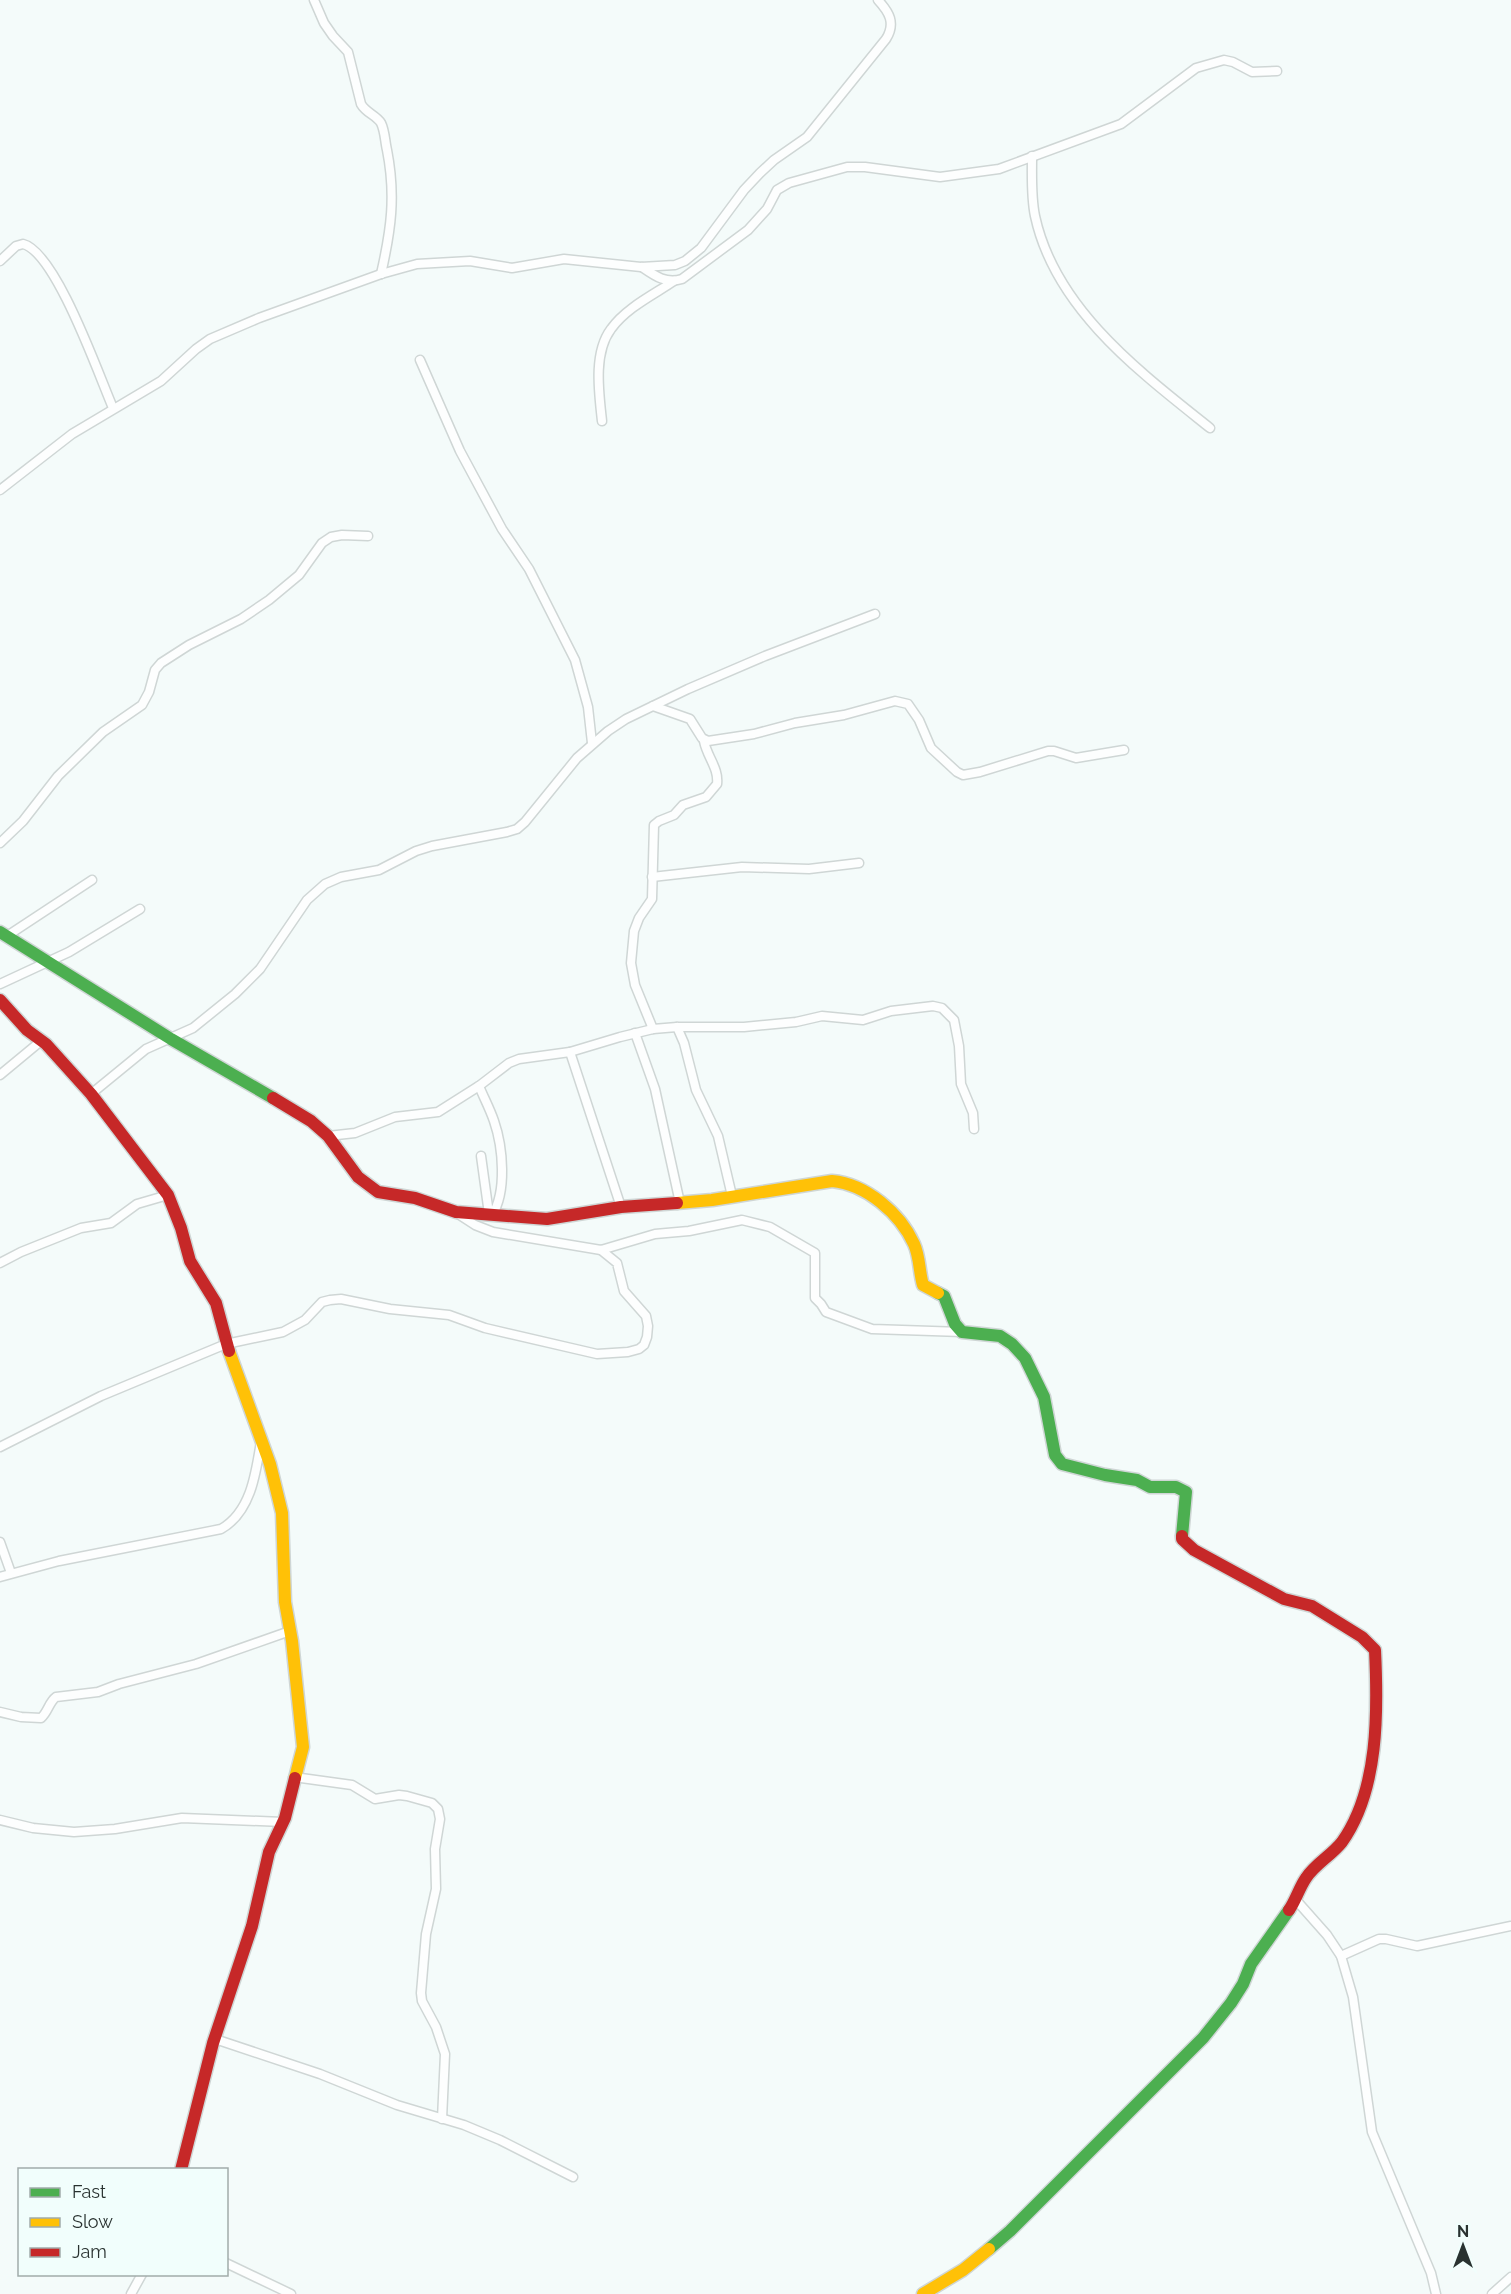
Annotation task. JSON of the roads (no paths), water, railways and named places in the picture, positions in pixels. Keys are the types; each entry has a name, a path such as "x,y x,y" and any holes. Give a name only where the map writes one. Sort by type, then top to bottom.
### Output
{"street":[{"path":"314,0 324,23 348,52 361,105 381,123 383,129 390,166 393,202 390,238 381,274"},
{"path":"0,490 72,434 161,381 195,349 210,339 258,318 381,274 417,264 470,261 487,262 512,268 564,259 641,267 675,265 694,255 744,190 774,160 807,137 890,34 892,27 889,14 878,0"},
{"path":"602,421 599,380 604,343 610,330 622,316 690,274 748,230 767,209 777,190 789,183 847,167 865,167 940,177 956,177 999,170 1121,124 1196,68 1224,60 1252,72 1277,71"},
{"path":"1032,156 1035,215 1042,240 1056,270 1077,303 1141,373 1210,428"},
{"path":"0,261 16,246 23,244 33,248 43,260 69,303 113,408"},
{"path":"641,267 664,280 674,282"},
{"path":"420,360 459,451 502,529 535,579 575,660 588,707 592,743"},
{"path":"0,843 23,821 58,776 103,732 142,705 149,692 155,670 160,663 189,645 241,619 270,600 299,575 322,543 331,537 368,536"},
{"path":"91,1094 146,1049 193,1028 235,994 260,969 308,900 325,884 341,877 379,870 416,851 432,846 517,829 577,758 592,743 626,719 765,656 876,614"},
{"path":"704,741 720,740 795,723 844,716 895,701 908,704 919,720 931,748 963,775 1048,751 1076,758 1124,750"},
{"path":"653,706 690,719 704,741 707,755 718,776 716,788 706,797 683,805 674,815 659,820 654,825 652,899 639,918 634,931 632,963 635,985 653,1029"},
{"path":"652,877 742,867 809,869 860,863"},
{"path":"92,879 4,934 171,1039 294,1109 328,1136 358,1177 370,1188 391,1195 424,1201 456,1212 475,1225 493,1232 601,1250 655,1234 689,1231 742,1220 755,1222 782,1233 815,1253 815,1298 826,1312 872,1329 962,1332 1000,1336 1012,1344 1025,1358 1044,1397 1055,1455 1062,1464 1137,1480 1150,1487 1181,1488 1186,1492 1187,1497 1182,1532 1182,1539 1186,1545 1202,1556 1272,1593 1321,1611 1362,1637 1375,1650 1377,1696 1372,1753 1365,1791 1351,1827 1341,1843 1306,1878 1296,1900 1260,1949 1231,2004 1184,2058 1131,2108 1010,2231 963,2270 923,2294"},
{"path":"0,984 50,962 140,909"},
{"path":"0,990 9,1011"},
{"path":"0,1000 91,1094 168,1195 181,1228 190,1261 216,1303 226,1344 262,1438 277,1486 282,1514 284,1584 304,1739 283,1822 269,1851 254,1916 215,2039 181,2168"},
{"path":"328,1136 355,1133 396,1117 438,1112 479,1086 509,1063 519,1059 550,1057 653,1029 744,1027 796,1022 822,1016 863,1020 904,1008 933,1006 942,1008 954,1020 960,1075 973,1113 974,1129"},
{"path":"677,1027 684,1043 696,1090 718,1136 732,1196"},
{"path":"635,1033 655,1089 680,1203"},
{"path":"0,1075 41,1041"},
{"path":"570,1052 621,1207"},
{"path":"479,1086 494,1121 500,1155 500,1199 490,1214"},
{"path":"482,1156 490,1214"},
{"path":"456,1212 547,1219 621,1207 680,1203 839,1181 863,1192 894,1213 905,1227 919,1257 923,1285 944,1296 955,1324 962,1332"},
{"path":"0,1263 81,1228 111,1223 137,1204 168,1195"},
{"path":"0,1447 101,1396 226,1344 283,1332 305,1320 321,1302 341,1299 390,1309 449,1315 485,1328 597,1354 639,1349 647,1337 646,1316 624,1291 617,1263 601,1250"},
{"path":"0,1577 59,1561 221,1528 232,1523 251,1490 262,1438"},
{"path":"0,1542 11,1573"},
{"path":"0,1712 21,1717 42,1718 51,1701 56,1697 98,1692 119,1684 195,1664 290,1631"},
{"path":"294,1778 352,1785 375,1799 399,1795 423,1799 438,1809 440,1819 435,1849 436,1889 426,1934 422,2001 436,2027 445,2054 442,2119"},
{"path":"0,1820 33,1828 74,1832 182,1818 283,1822"},
{"path":"1296,1900 1327,1935 1341,1956 1353,1997 1372,2132 1431,2273 1436,2294"},
{"path":"1341,1956 1379,1939 1417,1946 1511,1926"},
{"path":"215,2039 320,2073 396,2105 483,2132 573,2177"},
{"path":"228,2264 291,2294"},
{"path":"131,2294 141,2276"},
{"path":"1492,2294 1511,2277"}]}
